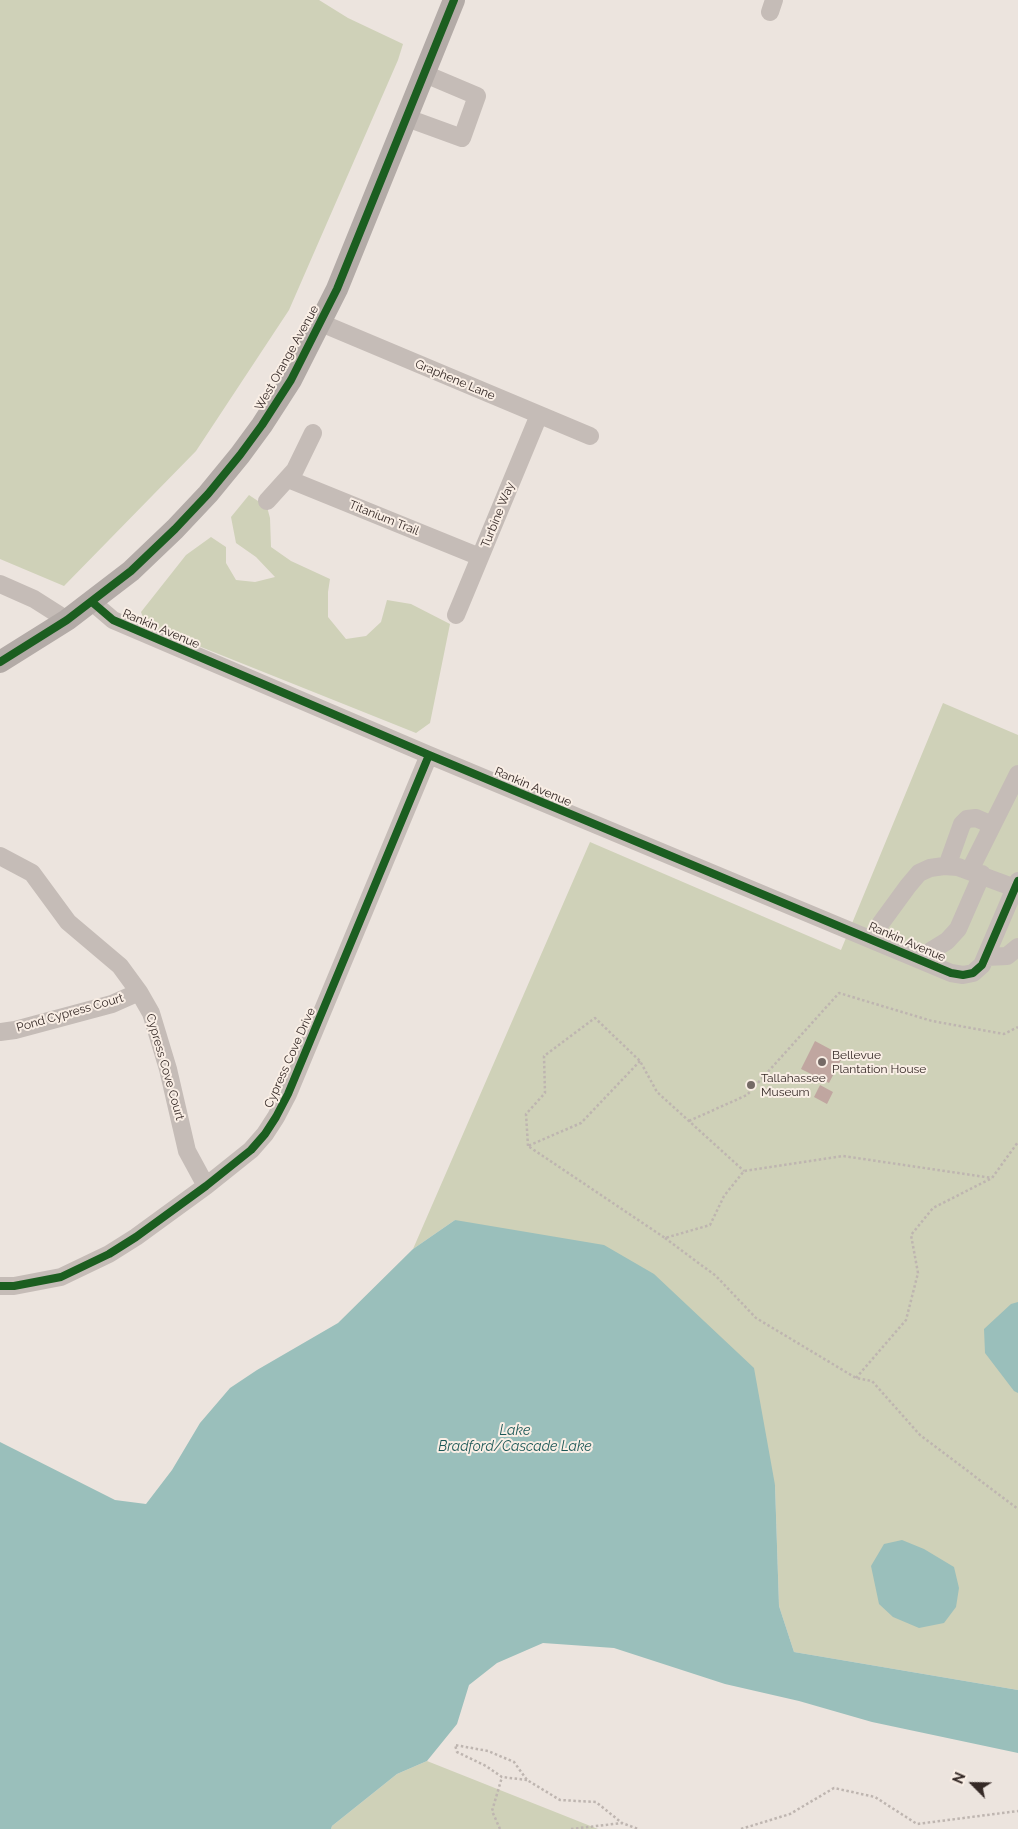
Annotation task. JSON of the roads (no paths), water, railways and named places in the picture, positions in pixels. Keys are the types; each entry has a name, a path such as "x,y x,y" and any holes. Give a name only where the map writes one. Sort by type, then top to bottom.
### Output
{"main road":[{"name":"West Orange Avenue","path":"0,662 67,620 131,570 176,529 240,455 262,425 290,380 338,289 454,0"}],"street":[{"path":"407,118 462,138 477,96 425,74"},
{"name":"Graphene Lane","path":"321,323 590,436"},
{"name":"Turbine Way","path":"456,615 539,415"},
{"path":"267,501 288,479 300,461 313,433"},
{"name":"Titanium Trail","path":"288,479 480,557"},
{"path":"0,584 34,598 67,620"},
{"name":"Rankin Avenue","path":"92,602 113,620 429,755 951,973 964,975 973,973 982,965 986,957"},
{"name":"Cypress Cove Drive","path":"0,1286 14,1286 60,1277 109,1254 136,1238 206,1186 255,1145 276,1117 288,1094 429,755"},
{"path":"918,959 947,941 958,929 992,825 1018,774"},
{"path":"947,866 962,824 967,819 976,818 992,825"},
{"name":"Cypress Cove Court","path":"0,856 32,873 68,922 120,966 139,992 151,1013 168,1069 188,1152 206,1186"},
{"path":"873,940 881,924 919,873 930,868 958,866 976,872 1015,895 986,957 1007,956 1018,947"},
{"name":"Pond Cypress Court","path":"0,1032 15,1030 112,1004 139,992"}],"water":[{"name":"Lake Bradford/Cascade Lake","path":"455,1220 604,1245 654,1274 754,1368 775,1485 779,1606 794,1652 1018,1690 1018,1753 872,1722 799,1701 725,1684 614,1648 543,1643 497,1663 469,1685 457,1724 427,1761 397,1774 332,1826 331,1829 0,1829 0,1442 115,1500 146,1504 172,1470 200,1423 230,1388 338,1323 413,1249"},
{"path":"1018,1302 1018,1393 1014,1391 985,1353 984,1329 1011,1304"},
{"path":"902,1540 924,1549 954,1567 959,1588 956,1607 944,1623 919,1628 893,1617 879,1604 871,1566 884,1544"}],"place":[{"name":"Bellevue Plantation House","path":"822,1062"},
{"name":"Tallahassee Museum","path":"751,1085"}]}
